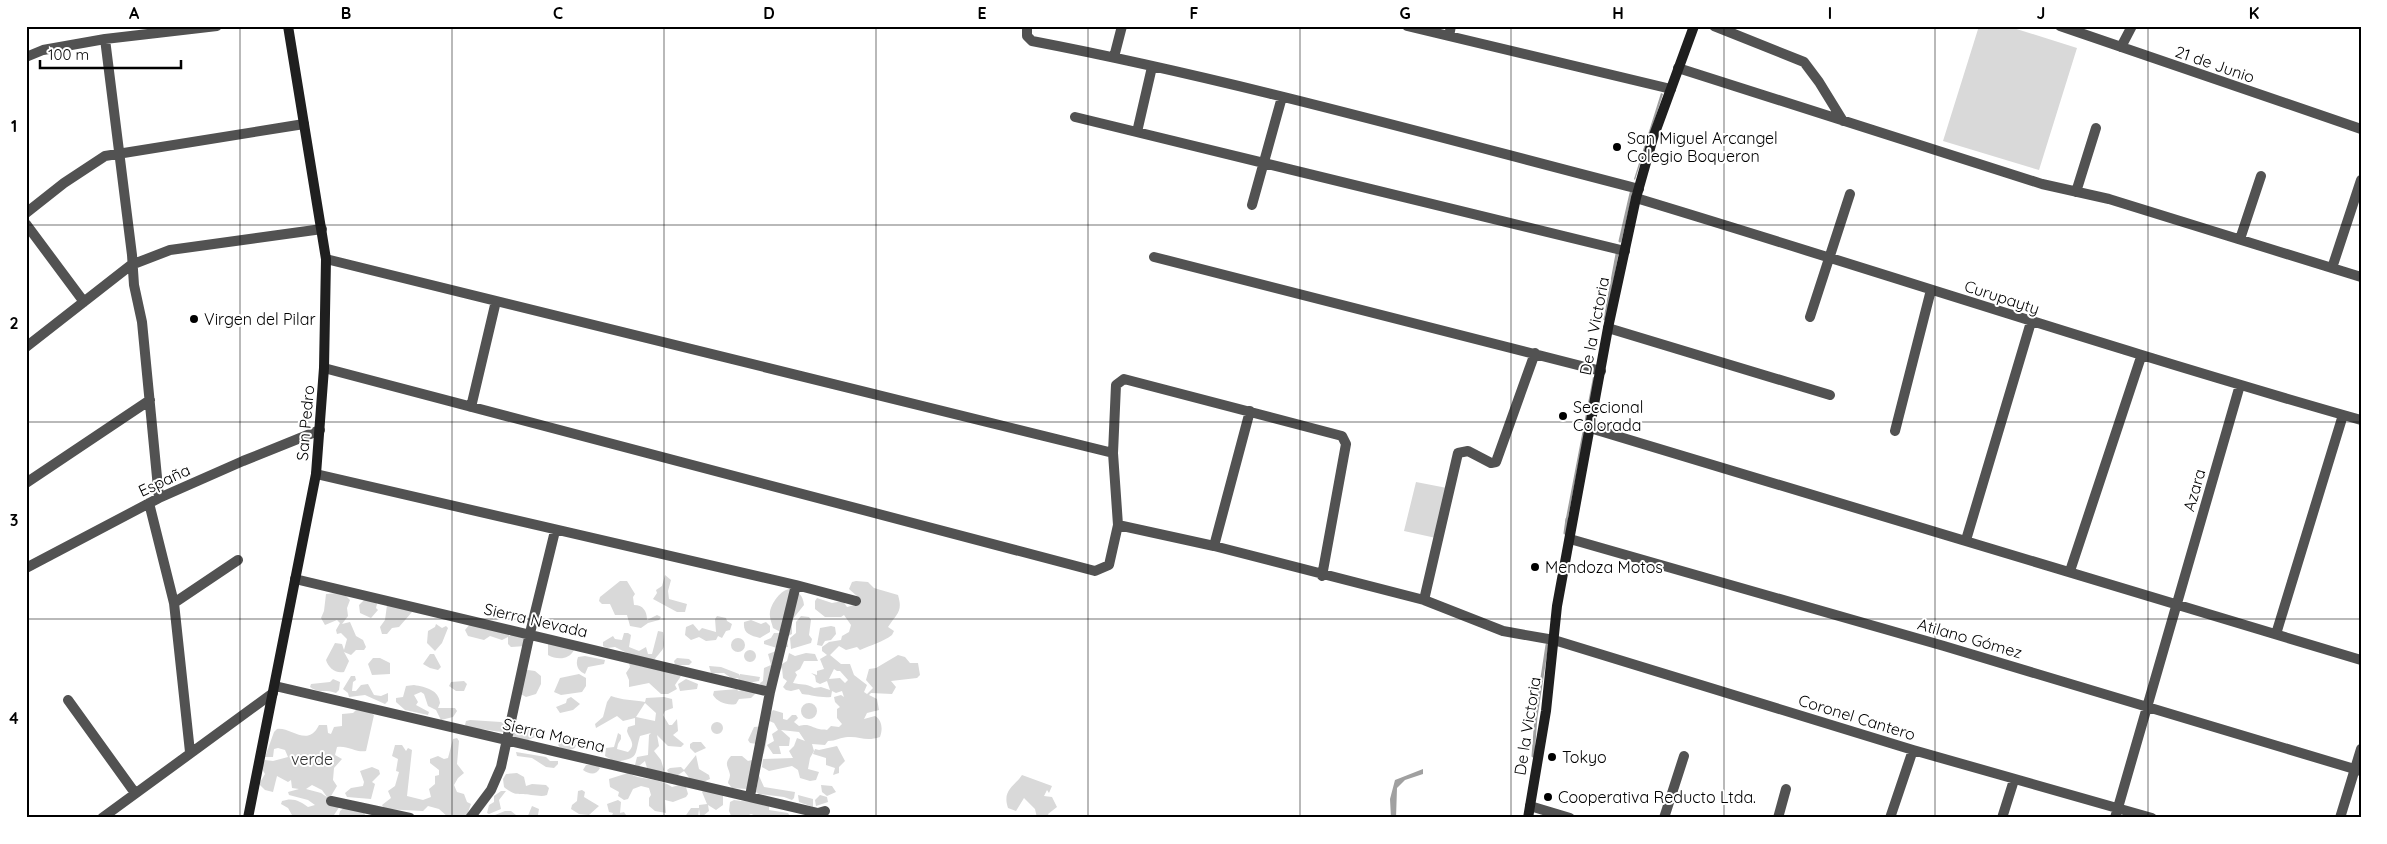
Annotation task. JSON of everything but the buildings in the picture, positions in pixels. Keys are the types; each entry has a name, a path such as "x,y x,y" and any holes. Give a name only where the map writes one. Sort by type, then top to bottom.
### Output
{"main road":[{"name":"San Pedro","path":"248,818 316,474 324,368 326,259 288,26"},
{"name":"De la Victoria","path":"1528,818 1546,712 1557,606 1624,251 1637,194 1653,138 1694,26"}],"street":[{"path":"26,57 43,50 217,26"},
{"name":"Curupayty","path":"1027,26 1027,36 1032,41 1114,56 1152,67 1282,97 1637,194 2141,357 2361,420"},
{"path":"1114,56 1122,26"},
{"path":"1407,26 1450,31 1671,89"},
{"path":"1714,26 1804,62 1844,121"},
{"name":"21 de Junio","path":"2060,26 2361,129"},
{"path":"2121,47 2132,26"},
{"path":"105,40 132,255 131,266 142,322 160,498"},
{"path":"1137,132 1152,67"},
{"path":"1678,68 2042,184 2109,199 2361,277"},
{"path":"1252,205 1282,97"},
{"path":"1076,117 1624,251"},
{"path":"26,213 100,158 304,124"},
{"path":"2076,192 2096,128"},
{"path":"2240,239 2261,176"},
{"path":"2332,268 2361,180"},
{"path":"1810,317 1850,194"},
{"path":"26,224 84,302"},
{"path":"26,347 131,266 170,250 322,229"},
{"path":"1154,257 1601,371"},
{"path":"326,259 1113,453"},
{"path":"1895,431 1931,290"},
{"path":"471,407 496,301"},
{"path":"1966,540 2031,322"},
{"path":"1608,328 1830,395"},
{"path":"1424,600 1458,453 1468,451 1491,463 1496,462 1535,353"},
{"path":"2070,571 2141,357"},
{"path":"324,368 1096,570 1109,565 1118,525 1113,453 1116,384 1121,380 1250,411 1345,438 1346,444 1322,576"},
{"name":"Azara","path":"2148,706 2240,385"},
{"path":"26,484 150,400"},
{"path":"1214,546 1250,411"},
{"path":"2276,634 2343,415"},
{"path":"1590,428 2361,660"},
{"name":"España","path":"26,568 149,503 243,461 320,430"},
{"path":"316,474 796,585 856,601"},
{"path":"149,503 174,603 190,752"},
{"name":"Coronel Cantero","path":"1118,525 1214,546 1322,576 1424,600 1502,631 1554,640 2117,813 2152,818"},
{"path":"474,817 491,790 498,774 555,530"},
{"name":"Atilano Gómez","path":"1570,539 2148,706 2358,770"},
{"path":"174,603 238,560"},
{"name":"Sierra Nevada","path":"295,579 530,633 770,692"},
{"path":"750,796 770,692 796,585"},
{"path":"102,818 274,690"},
{"name":"Sierra Morena","path":"274,690 507,740 818,813 825,811"},
{"path":"68,700 135,793"},
{"path":"2117,813 2148,706"},
{"path":"2340,818 2358,770 2361,749"},
{"path":"1890,818 1912,750"},
{"path":"1664,818 1684,756"},
{"path":"2002,818 2014,780"},
{"path":"1778,818 1786,789"},
{"path":"331,801 363,813 410,818"},
{"path":"1530,806 1570,818"}],"green space":[{"path":"1979,26 2007,26 2077,48 2039,170 1943,141"},
{"path":"1416,482 1447,488 1436,538 1404,531"},
{"path":"665,575 671,580 668,591 669,599 687,604 685,612 677,612 653,599 657,593 656,590 662,586"},
{"path":"620,581 627,581 635,594 633,597 634,605 644,609 647,620 657,615 661,617 659,620 648,623 641,628 630,626 627,615 615,615 610,604 602,604 599,601 600,597"},
{"path":"852,582 868,582 874,588 898,595 899,609 888,627 894,631 885,640 860,650 857,647 846,650 839,646 830,655 841,664 850,664 854,675 867,685 864,692 867,694 873,688 866,680 869,669 876,668 898,655 905,657 910,663 918,663 920,675 917,678 891,681 896,687 892,694 871,693 869,695 877,699 879,710 867,713 864,719 875,716 879,720 881,725 880,737 866,739 845,737 828,741 825,745 812,744 814,751 810,758 808,769 819,772 816,780 810,781 800,778 798,770 792,766 769,771 762,767 763,759 793,758 789,751 794,746 797,738 805,741 799,732 781,730 790,738 789,746 779,746 781,754 773,754 767,745 774,741 772,734 778,730 774,723 767,720 773,710 783,713 783,719 787,720 792,715 796,715 798,718 794,722 799,726 808,725 827,730 831,726 839,727 842,724 837,718 837,709 840,707 835,702 834,697 841,695 844,697 842,691 836,693 832,691 831,697 820,697 802,694 799,689 786,690 783,687 787,681 783,678 782,668 778,672 775,687 761,686 764,668 771,665 768,654 779,650 779,662 782,664 787,661 789,653 795,656 806,653 815,654 818,661 804,661 800,669 795,672 797,675 793,683 830,690 827,681 820,684 816,682 815,676 811,673 817,675 817,671 824,669 820,659 827,655 822,651 822,647 829,642 841,640 842,636 849,632 851,625 844,615 841,617 825,617 815,609 815,601 817,598 832,603 843,601 847,607 858,604 858,597 849,589","holes":["834,669 840,671 848,680 845,683 840,678 829,679"]},
{"path":"790,589 800,594 804,605 792,620 792,634 788,636 773,628 770,614 772,605 777,597 783,591"},
{"path":"338,593 345,595 350,600 347,608 348,616 342,624 350,622 356,636 363,640 366,647 364,650 356,650 351,655 344,652 349,661 344,672 332,669 326,660 335,643 342,644 344,650 347,639 341,633 337,634 336,630 340,623 337,620 325,625 321,618 324,611 326,594"},
{"path":"365,599 375,600 377,604 376,608 378,610 371,618 360,613 359,605"},
{"path":"387,605 409,609 412,612 399,627 392,628 387,634 382,634 380,627 385,620"},
{"path":"717,616 726,618 732,624 730,630 726,631 722,638 718,636 716,640 706,641 699,637 691,640 685,635 686,627 693,624 699,631 702,628 716,632 715,619"},
{"path":"801,616 809,617 811,620 809,635 812,639 811,643 791,649 790,638 796,633 796,622"},
{"path":"751,620 761,624 766,622 770,626 770,632 760,638 746,632 744,622"},
{"path":"436,624 442,628 446,626 448,628 442,643 435,651 427,643 428,631 435,627"},
{"path":"470,624 509,632 509,636 516,633 525,633 526,646 511,647 508,644 508,637 502,640 490,636 484,640 468,636 465,630"},
{"path":"835,627 836,634 831,640 825,641 822,646 817,645 820,628"},
{"path":"658,631 663,632 664,646 654,660 629,654 615,647 607,648 603,646 603,642 613,636 615,639 622,640 624,633 628,633 631,635 629,647 639,651 646,647 648,654 652,654"},
{"path":"774,633 780,633 787,641 788,647 777,648 764,644 764,641 771,638"},
{"path":"735,638 741,638 745,645 741,652 735,652 731,648 731,642"},
{"path":"551,642 574,650 566,657 551,657 548,655 548,644"},
{"path":"748,650 752,650 756,656 752,662 748,662 744,658 744,654"},
{"path":"430,654 434,654 441,667 438,670 423,664"},
{"path":"585,656 605,660 604,664 588,667 585,674 579,669 577,663 578,657"},
{"path":"373,658 380,658 390,663 390,674 372,675 368,664"},
{"path":"677,658 689,659 692,662 689,665 675,665 674,661"},
{"path":"629,663 644,667 647,665 681,676 675,685 677,689 668,694 661,694 649,683 629,687 626,673 630,667"},
{"path":"709,666 721,667 739,674 739,676 740,674 760,677 759,681 748,683 740,681 738,678 731,678 724,673 711,673"},
{"path":"524,671 535,671 541,676 541,684 536,694 526,697 519,693"},
{"path":"579,674 586,678 586,686 582,692 561,695 554,692 560,678"},
{"path":"351,676 355,676 356,680 353,682 352,691 356,691 361,685 368,684 374,695 381,696 388,693 388,701 385,704 365,695 349,697 348,693 343,689"},
{"path":"333,679 340,682 339,690 336,693 316,690 310,687 311,684 330,682"},
{"path":"686,679 698,684 697,689 680,691 678,684"},
{"path":"464,681 467,684 464,691 456,691 449,686 451,682"},
{"path":"414,685 434,692 440,703 438,708 455,708 457,711 453,717 441,720 436,710 428,706 424,694 421,692 414,695 418,702 416,705 429,712 428,715 405,710 396,702 396,698 403,697 406,686"},
{"path":"737,689 738,691 746,689 756,693 751,698 739,699 736,704 726,704 713,695 714,691"},
{"path":"611,696 645,702 646,698 664,697 672,699 673,708 665,711 663,715 669,725 672,725 677,719 678,731 673,735 684,744 681,747 668,746 657,735 659,746 654,751 661,760 664,770 661,773 647,768 645,761 639,766 635,765 637,757 648,755 649,735 651,733 640,736 635,755 629,759 615,762 605,756 606,748 614,747 618,733 621,735 621,739 617,749 628,752 631,749 632,742 627,731 628,727 635,725 635,718 623,721 617,716 596,728 595,724 603,717 607,702","holes":["645,703 656,713 655,721 636,717"]},
{"path":"571,697 580,704 573,710 560,713 556,707 566,703 567,699"},
{"path":"809,703 817,711 809,719 801,711"},
{"name":"verde","path":"356,710 368,711 374,715 366,751 337,747 335,755 342,759 334,768 333,780 337,786 331,796 327,797 322,790 312,785 306,789 321,793 340,806 332,818 306,818 294,815 298,818 288,818 292,815 288,808 281,804 282,801 290,799 296,800 308,807 315,805 308,800 289,795 288,792 299,789 292,788 291,780 288,782 277,776 273,792 265,790 259,784 265,774 261,767 265,760 273,761 288,757 285,750 278,748 274,749 273,757 265,757 274,732 277,729 282,729 305,736 315,732 319,725 327,725 328,733 331,734 334,727 342,726 342,714 353,713"},
{"path":"466,721 501,722 507,726 504,732 471,730 465,725"},
{"path":"715,722 719,722 723,728 719,734 715,734 711,730 711,726"},
{"path":"765,726 767,736 763,755 753,756 757,744 750,743 748,740 754,727"},
{"path":"517,727 532,729 542,734 528,740 512,740 513,729"},
{"path":"457,738 459,741 457,764 464,773 454,785 457,792 464,794 467,802 471,804 466,818 449,818 439,809 428,806 423,811 384,809 382,805 391,798 388,791 395,786 399,772 396,771 398,759 392,756 395,745 402,745 406,751 408,748 412,750 407,796 423,800 431,797 429,789 435,784 435,776 439,775 439,770 430,763 430,759 438,756 444,759 448,758 453,739"},
{"path":"567,738 576,745 575,748 566,750 558,745 563,739"},
{"path":"701,742 706,748 695,753 690,748 690,744"},
{"path":"837,746 845,761 839,767 839,773 833,775 835,768 826,765 826,758 813,754 815,749 819,750"},
{"path":"516,752 546,757 550,761 558,761 558,764 554,768 546,767 532,758 517,756"},
{"path":"696,755 699,769 709,775 710,779 703,782 691,780 684,771 678,775 669,774 667,770 670,768 681,767 684,770"},
{"path":"731,756 742,756 748,761 752,760 764,787 795,792 794,798 792,800 784,797 759,794 756,792 758,780 747,789 732,788 728,783 730,775 727,763"},
{"path":"586,765 596,765 600,768 594,773 590,773 583,770"},
{"name":"verde","path":"372,767 379,770 380,774 372,782 375,784 371,799 347,797 345,793 351,788 363,786 364,782 360,771"},
{"path":"517,773 524,777 526,786 532,784 546,785 549,788 547,795 517,794 504,787 503,779 506,774"},
{"path":"628,773 672,787 679,785 686,787 688,794 686,797 673,802 665,800 666,813 655,811 649,806 651,795 649,788 641,786 633,789 628,799 624,800 618,796 619,792 610,787 609,779"},
{"path":"1022,775 1052,786 1049,793 1047,790 1044,796 1052,797 1057,807 1048,814 1050,818 1037,818 1035,809 1024,798 1016,811 1008,808 1008,793"},
{"path":"821,785 832,786 836,792 827,796 822,792"},
{"path":"705,789 723,794 723,805 716,810 708,805 709,811 703,816 700,816 699,809 698,818 684,818 691,808 699,808 699,805 707,804 702,792"},
{"path":"582,790 585,792 584,797 599,806 589,815 579,814 571,809 572,805 577,801 578,791"},
{"path":"501,791 506,791 499,800 501,809 489,814 487,813 489,805 494,802 494,796"},
{"path":"798,795 813,799 813,807 799,802"},
{"path":"820,795 827,797 828,802 816,806 815,800"},
{"path":"618,800 621,802 620,813 624,812 628,818 611,818 613,813 609,812 607,804"},
{"path":"734,800 765,804 769,806 769,810 788,813 791,818 762,818 751,814 743,818 732,818 729,811 730,802"},
{"name":"verde","path":"346,806 364,812 366,818 358,818 354,815 343,817 339,815 340,811"},
{"path":"532,806 539,809 538,815 542,818 527,818"},
{"path":"511,811 516,815 515,818 495,818 495,815"}],"shaded area":[{"path":"1661,93 1663,94 1635,180 1634,179"},
{"path":"1593,377 1595,378 1567,523 1565,523"},
{"path":"1423,769 1423,774 1405,780 1397,788 1396,818 1391,818 1390,799 1395,780"}],"waterway":[{"path":"1620,241 1631,193"},
{"path":"1605,319 1617,254"},
{"path":"1565,533 1567,519"},
{"path":"1533,756 1536,717 1547,645"}],"place":[{"name":"San Miguel Arcangel Colegio Boqueron","path":"1617,147"},
{"name":"Virgen del Pilar","path":"194,319"},
{"name":"Seccional Colorada","path":"1563,416"},
{"name":"Mendoza Motos","path":"1535,567"},
{"name":"Tokyo","path":"1552,757"},
{"name":"Cooperativa Reducto Ltda.","path":"1548,797"}]}
